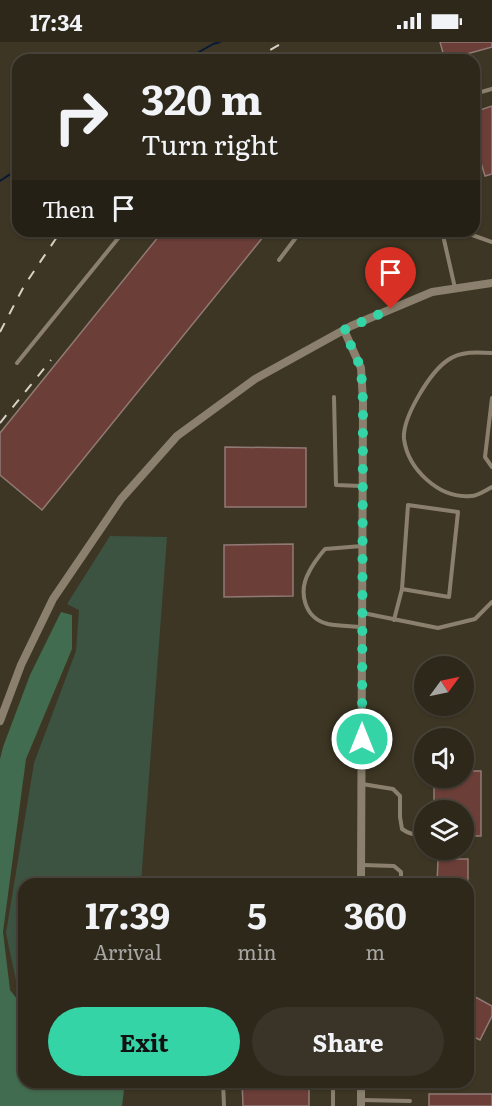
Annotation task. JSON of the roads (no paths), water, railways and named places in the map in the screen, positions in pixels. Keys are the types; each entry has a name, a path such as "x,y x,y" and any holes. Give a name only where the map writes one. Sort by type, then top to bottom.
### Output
{"street":[{"path":"0,721 21,665 53,599 121,499 177,436 255,379 344,330 432,292 492,283"},
{"path":"344,330 361,368 363,401 361,878"}],"lane":[{"path":"17,363 119,237"},
{"path":"279,260 296,237"},
{"path":"443,237 455,288"},
{"path":"492,353 469,352 448,360 430,377 408,416 404,436 408,455 422,475 440,490 457,495 473,496 492,487"},
{"path":"334,397 336,485 363,486"},
{"path":"492,398 485,458 492,467"},
{"path":"394,620 402,589 408,505 458,512 449,597 402,589"},
{"path":"362,546 325,549 308,572 303,587 304,601 309,613 326,624 362,627"},
{"path":"362,613 438,628 475,619 492,602"},
{"path":"362,784 393,789 400,796 402,829 408,834 414,835"},
{"path":"361,865 394,866 401,872 401,878"},
{"path":"223,1088 224,1106"},
{"path":"333,1088 333,1106"},
{"path":"361,1103 410,1101"}],"waterway":[{"path":"196,54 220,42"},
{"path":"0,181 12,173"}],"railway":[{"path":"263,54 284,42"},
{"path":"0,332 24,286 57,237"},
{"path":"0,423 51,360"}]}
